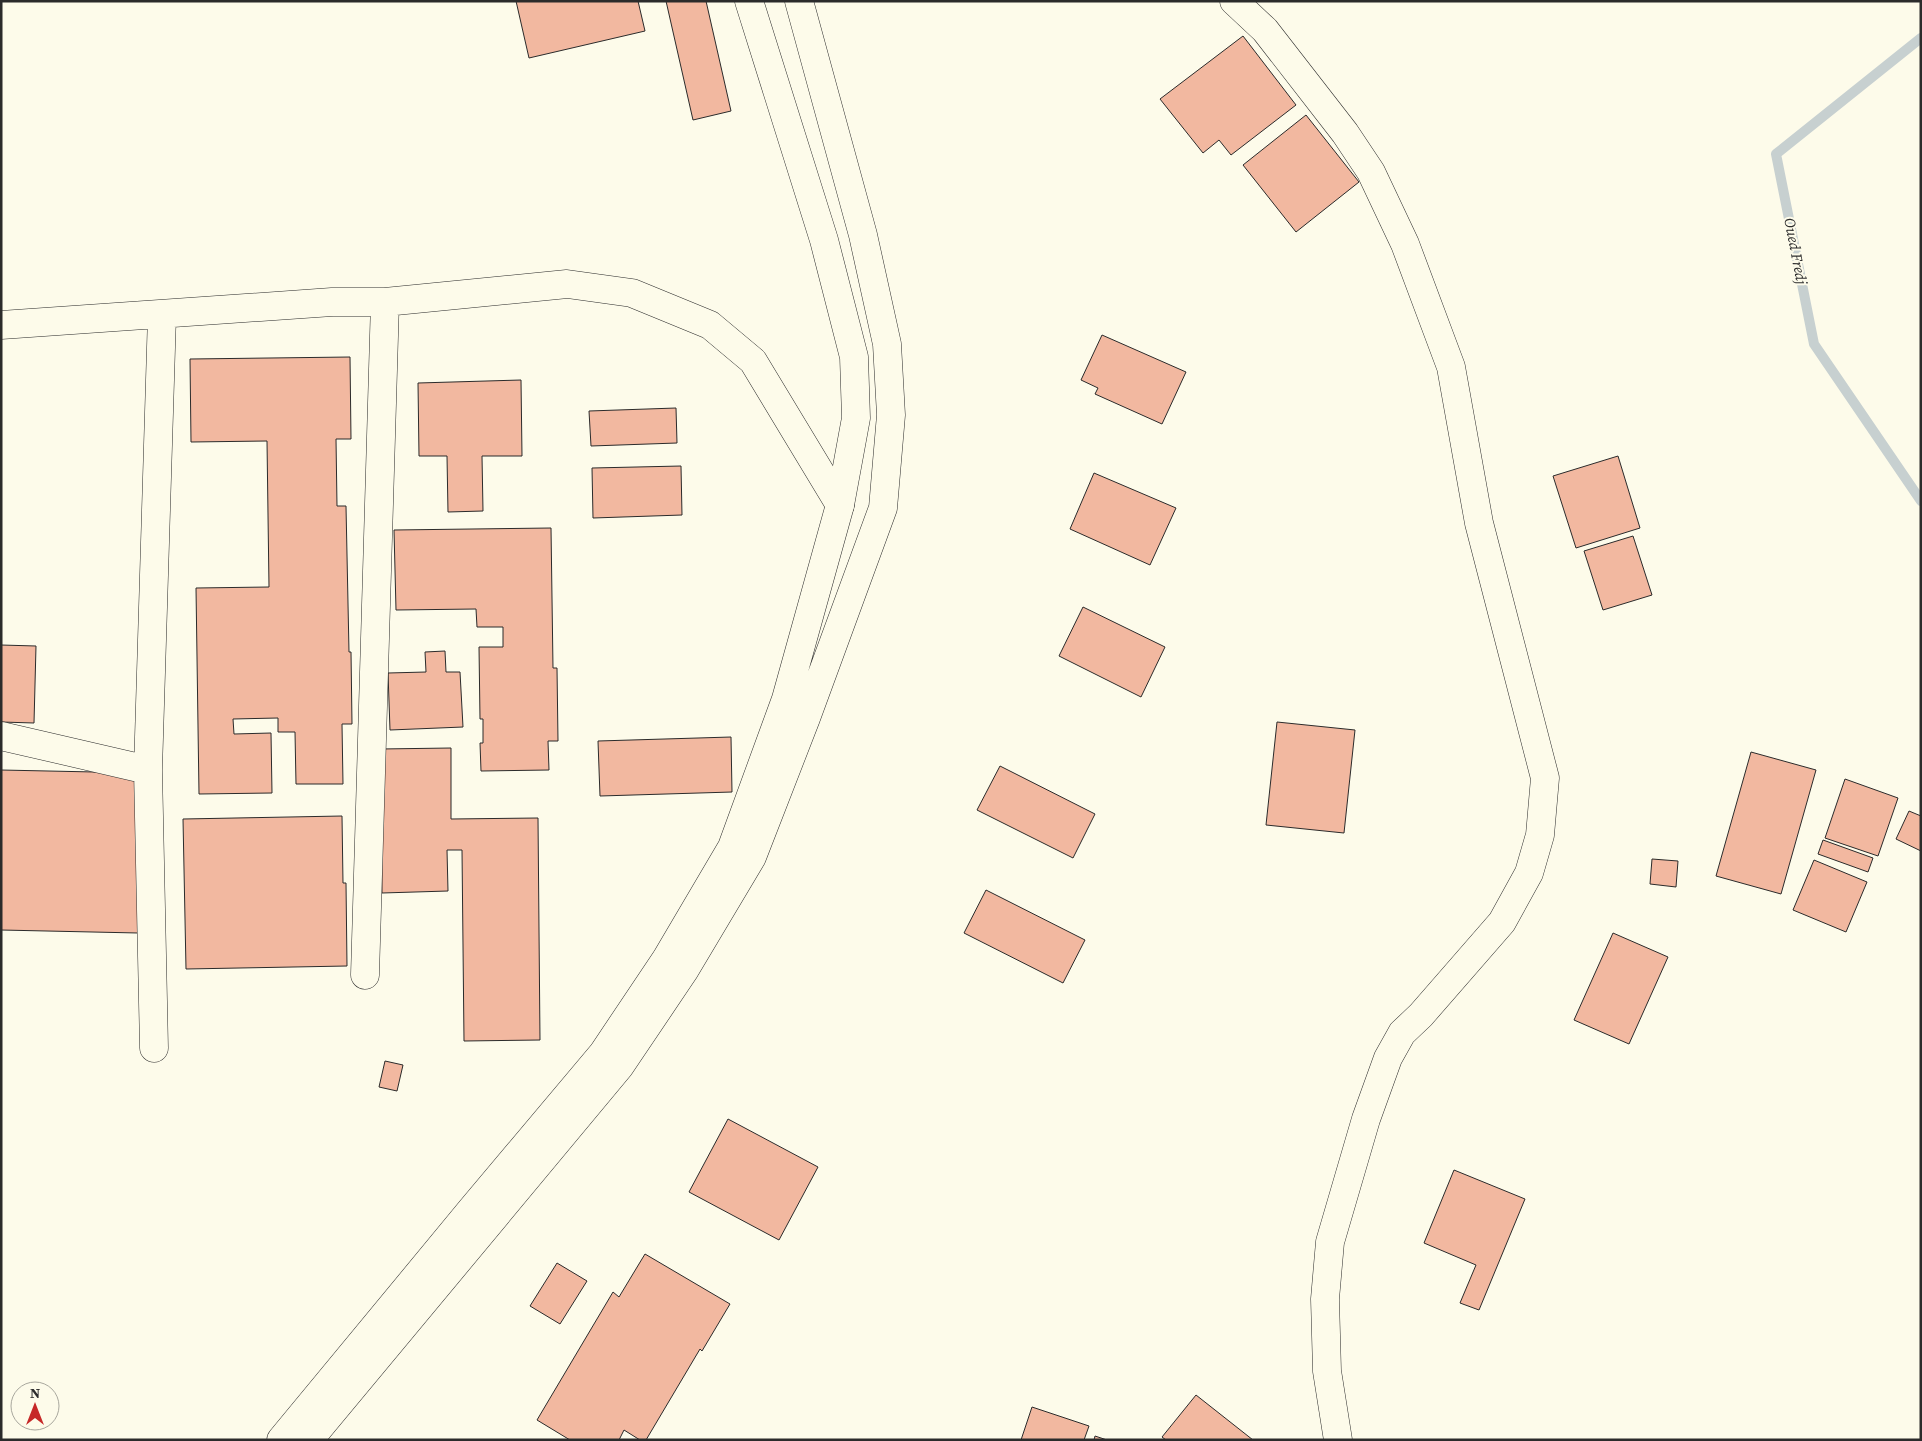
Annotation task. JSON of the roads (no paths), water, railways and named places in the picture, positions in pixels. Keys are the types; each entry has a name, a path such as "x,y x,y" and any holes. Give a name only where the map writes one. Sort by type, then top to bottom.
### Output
{"street":[{"path":"281,1440 464,1217 603,1053 670,951 732,847 786,699 840,505 856,418 854,357 824,240 749,1"},
{"path":"308,1440 620,1066 684,971 752,857 806,718 883,508 891,416 887,344 863,235 800,1"},
{"path":"1234,1 1265,30 1345,133 1371,172 1405,244 1451,366 1479,523 1545,778 1540,835 1529,874 1502,922 1421,1015 1402,1033 1388,1058 1366,1119 1329,1251 1325,1299 1327,1371 1338,1440"},
{"path":"1,325 332,302 385,302 567,284 632,292 710,325 753,361 840,505"},
{"path":"365,975 385,302"},
{"path":"154,1048 148,770 162,315"},
{"path":"1,736 148,770"}],"waterway":[{"name":"Oued Fredj","path":"1921,38 1776,154 1814,344 1921,501"}]}
